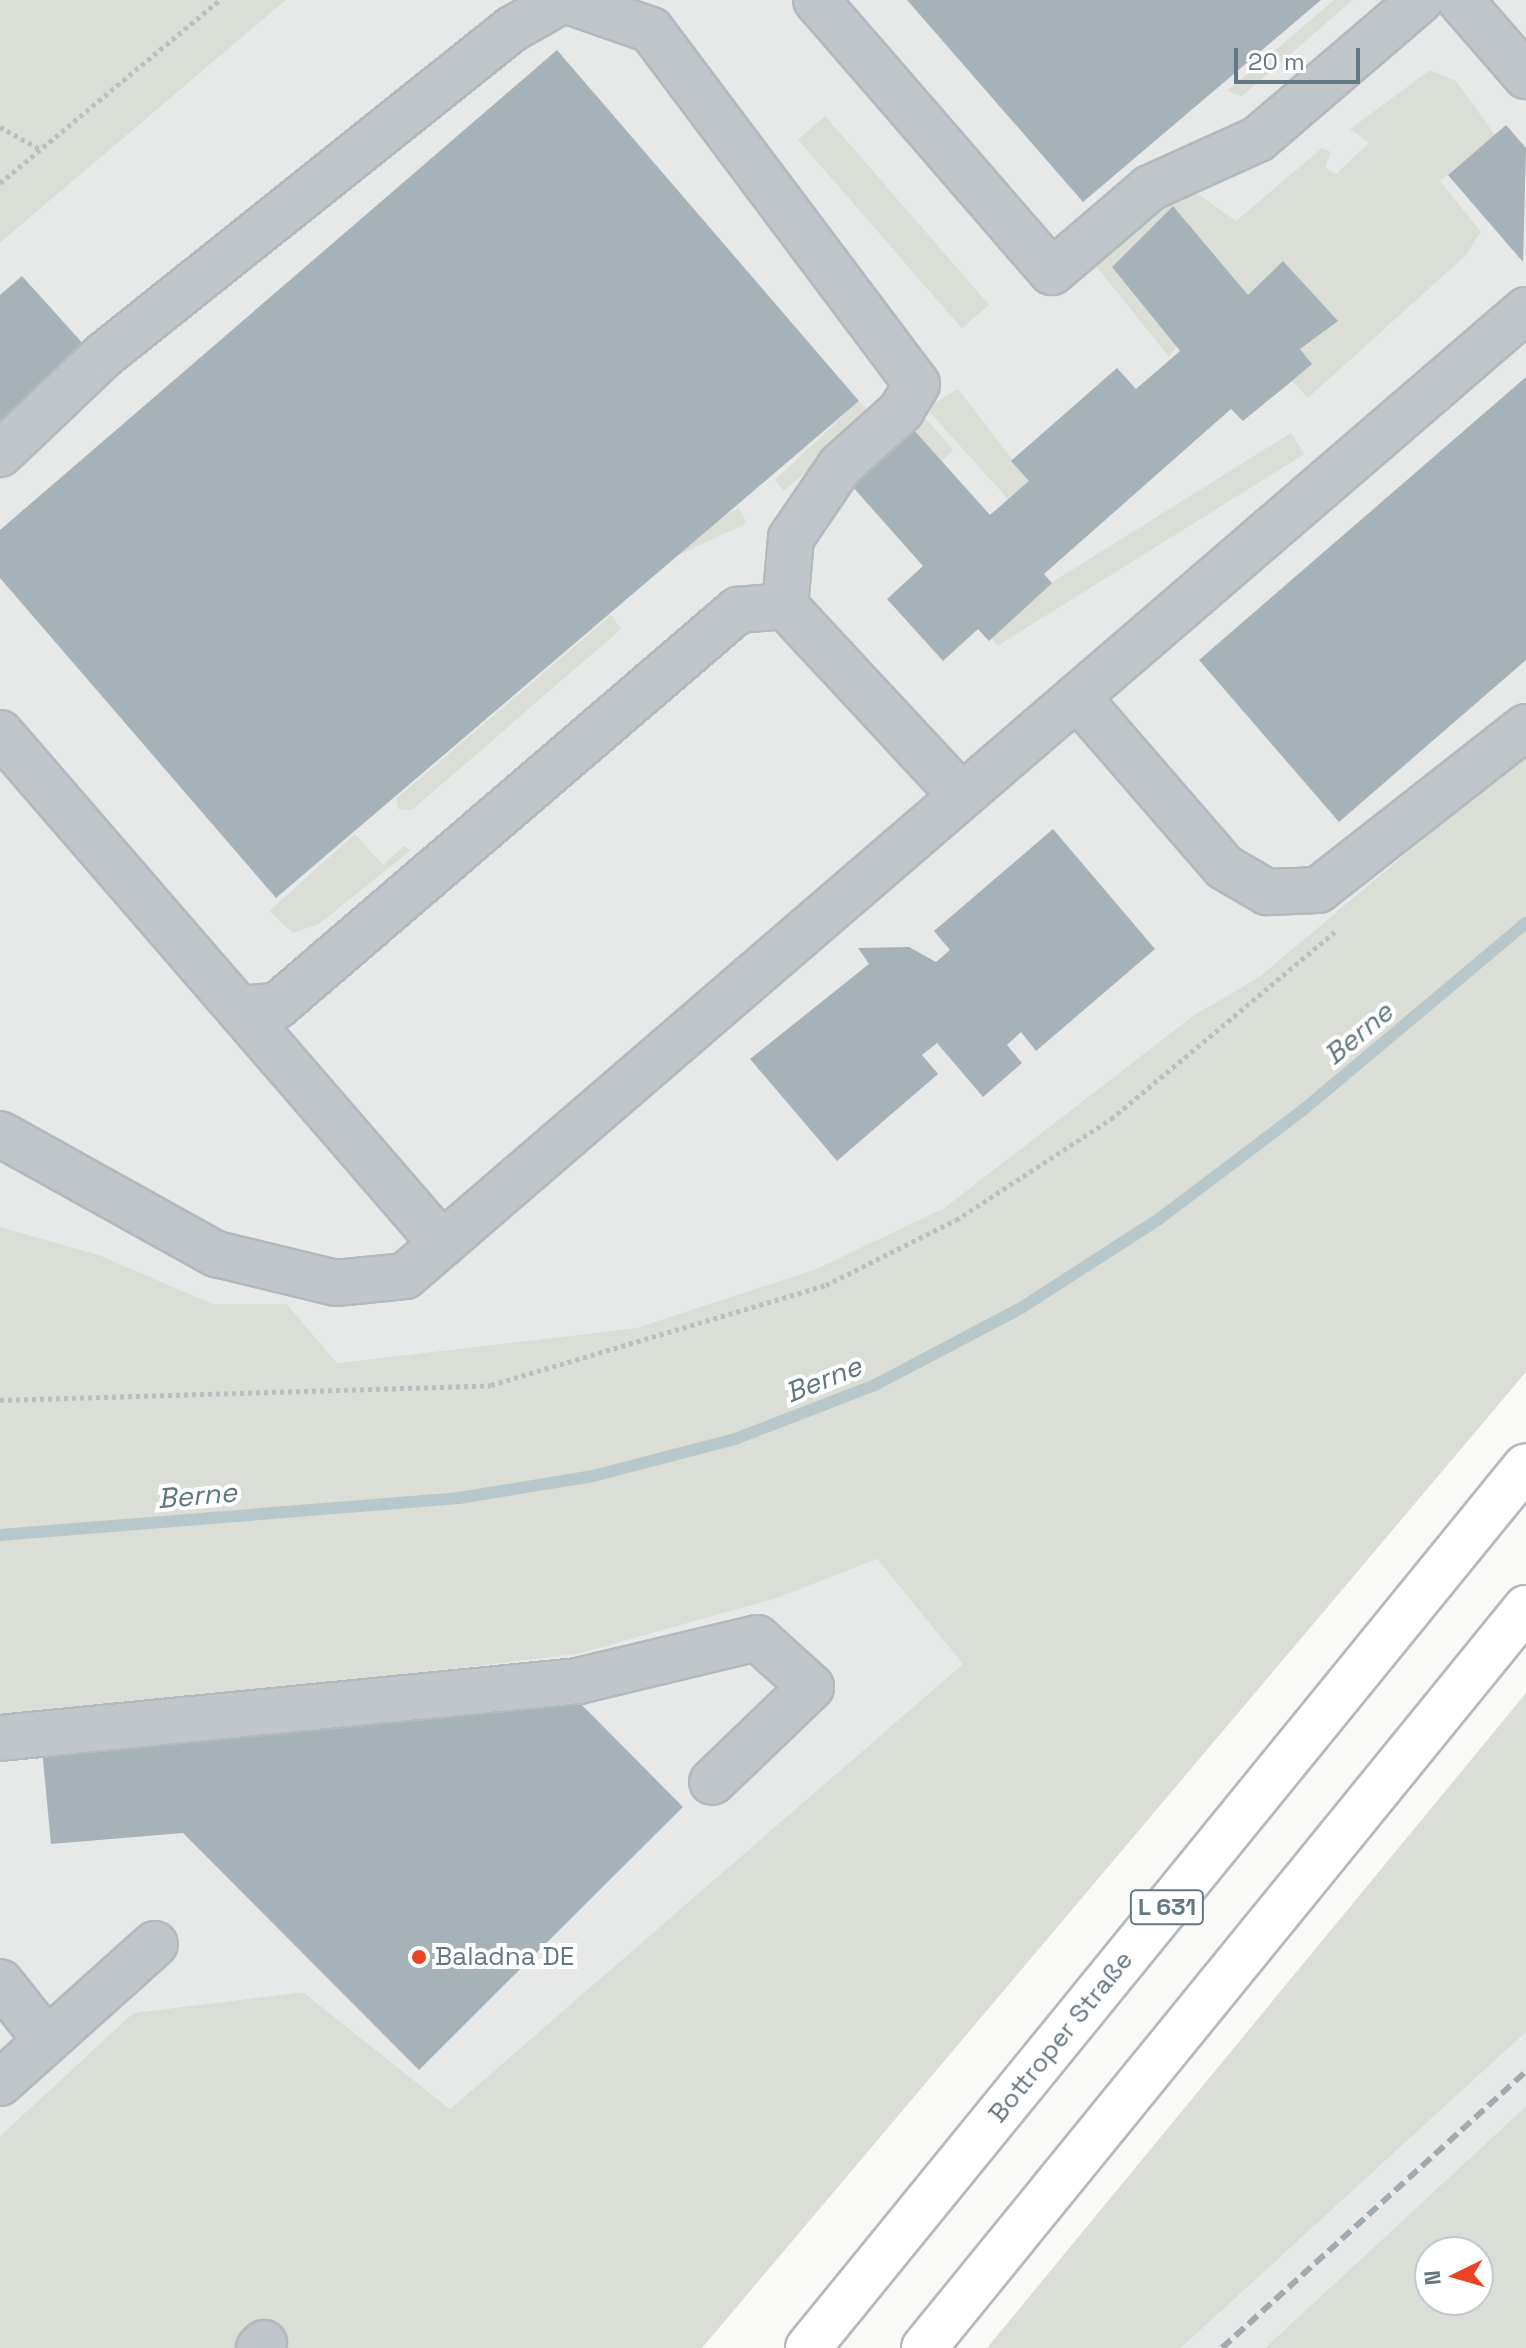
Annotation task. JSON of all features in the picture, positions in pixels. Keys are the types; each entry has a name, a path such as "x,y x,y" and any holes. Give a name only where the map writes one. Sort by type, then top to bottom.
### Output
{"main road":[{"name":"Bottroper Straße","path":"808,2348 1526,1466"},
{"path":"924,2348 1526,1608"}],"lane":[{"path":"0,454 117,345 512,29 564,0 651,30 917,384 901,411 840,466 791,538 785,606 960,794"},
{"path":"816,0 1052,272 1150,188 1258,139 1420,0"},
{"path":"1460,0 1526,76"},
{"path":"0,1134 216,1254 279,1274 336,1283 405,1276 960,794 1526,310"},
{"path":"240,1009 277,1006 738,610 785,606"},
{"path":"1077,697 1224,867 1267,892 1318,890 1526,727"},
{"path":"0,733 442,1244"},
{"path":"0,1738 578,1681 757,1638 811,1687 712,1782"},
{"path":"0,2083 155,1944"},
{"path":"0,1982 47,2041"}],"path":[{"path":"0,183 220,0"},
{"path":"0,127 40,149"},
{"path":"0,1400 491,1385 826,1285 956,1220 1111,1119 1343,925"}],"shaded area":[{"path":"0,0 286,0 0,243"},
{"path":"286,0 1526,0 1526,753 1259,977 1194,1015 944,1208 816,1269 636,1328 337,1363 287,1304 213,1304 99,1255 0,1227 0,243"},
{"path":"1334,0 1353,0 1242,96 1227,91"},
{"path":"1430,70 1456,81 1495,135 1440,181 1481,232 1465,256 1308,398 1292,381 1312,364 1300,349 1337,321 1282,262 1248,295 1173,206 1112,267 1176,347 1169,357 1096,266 1188,187 1236,221 1322,148 1331,152 1325,167 1336,174 1369,143 1350,129"},
{"path":"825,116 989,305 962,328 798,140"},
{"path":"958,389 1029,481 1008,499 926,408"},
{"path":"859,401 872,415 784,491 775,480"},
{"path":"921,413 953,450 942,461 913,429"},
{"path":"1291,433 1304,454 997,646 984,625"},
{"path":"739,508 746,523 658,564 651,549"},
{"path":"611,615 621,629 412,810 398,809 396,799"},
{"path":"1526,753 1526,1372 702,2348 0,2348 0,2136 133,2013 303,1992 450,2109 963,1664 877,1559 780,1597 577,1654 0,1722 0,1227 99,1255 213,1304 287,1304 337,1363 636,1328 816,1269 944,1208 1194,1015 1259,977"},
{"path":"355,834 383,865 404,846 411,850 319,924 293,933 269,911"},
{"path":"877,1559 964,1664 450,2109 303,1992 133,2013 0,2136 0,1722 780,1597"},
{"path":"1526,1693 1526,2032 1181,2348 987,2348"},
{"path":"1526,2032 1526,2106 1265,2348 1181,2348"},
{"path":"1526,2106 1526,2348 1265,2348"}],"building":[{"path":"907,0 1321,0 1083,202"},
{"path":"557,50 859,401 276,898 0,578 0,530"},
{"path":"1506,125 1526,148 1523,262 1448,175"},
{"path":"1173,206 1248,295 1283,261 1338,321 1300,349 1312,364 1243,421 1231,409 1044,574 1052,583 989,641 978,629 943,661 887,599 923,566 851,485 913,429 990,515 1029,481 1011,461 1117,368 1136,389 1180,351 1112,267"},
{"path":"22,276 86,347 0,420 0,295"},
{"path":"1526,377 1526,660 1339,822 1199,660"},
{"path":"1053,829 1155,949 1036,1051 1021,1032 1007,1045 1022,1063 983,1097 937,1043 922,1055 938,1074 837,1161 750,1059 869,964 858,948 909,947 936,962 950,950 934,931"},
{"name":"Baladna DE","path":"580,1703 683,1807 419,2070 183,1833 51,1844 42,1749"}],"waterway":[{"name":"Berne","path":"0,1535 459,1498 593,1476 735,1439 875,1385 1021,1308 1159,1219 1303,1110 1526,923"}],"railway":[{"path":"1222,2348 1526,2071"}],"place":[{"name":"Baladna DE","path":"419,1957"}]}
